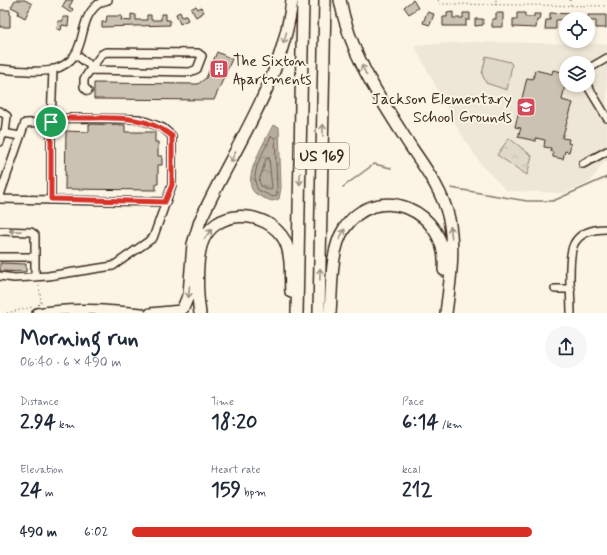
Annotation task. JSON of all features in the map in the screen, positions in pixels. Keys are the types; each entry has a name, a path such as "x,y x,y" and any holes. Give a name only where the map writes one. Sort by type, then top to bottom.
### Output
{"highway":[{"path":"180,310 189,294 193,244 200,221 271,80 284,41 292,0"},
{"name":"US 169","path":"297,313 303,0"},
{"name":"US 169","path":"319,313 325,0"},
{"path":"340,0 351,42 365,72 433,180 445,205 452,244 446,313"},
{"path":"330,313 336,252 344,230 359,214 370,208 394,205 405,207 423,216 430,223 440,239 445,259 438,313"},
{"path":"200,313 198,288 201,246 206,235 214,226 224,220 241,216 258,218 266,222 274,227 285,242 289,261 292,313"}],"main road":[{"path":"37,313 92,308 141,313"},
{"path":"150,313 193,308 200,313"}],"street":[{"path":"0,69 53,70 64,64 75,54 80,46 87,18 97,4 108,0"},
{"path":"75,54 91,68 190,72 197,69 202,56 198,54 106,52 102,54 91,68 84,80 84,87 88,91"},
{"path":"595,65 607,58"},
{"path":"51,199 53,70"},
{"path":"591,92 607,118"},
{"path":"0,111 7,116 5,133 3,133 0,142"},
{"path":"0,195 25,123 51,122 69,118 139,119 163,128 172,136 172,185 153,238 113,266 37,278 0,276"},
{"path":"5,133 20,136"},
{"path":"583,164 607,151"},
{"path":"0,199 165,202"},
{"path":"570,313 571,257 574,243 582,234 596,229 607,229"},
{"path":"0,231 31,232 35,235 37,278"},
{"path":"0,257 35,257"},
{"path":"555,289 571,289"}],"path":[{"path":"438,0 440,4 607,6"},
{"path":"496,0 496,5"},
{"path":"570,0 571,6"},
{"path":"7,313 37,306 41,303 37,278"}],"shaded area":[{"name":"Jackson Elementary School Grounds","path":"473,42 559,43 559,48 595,48 595,44 607,44 607,161 604,162 590,182 565,193 507,191 483,167 458,129 414,45"}],"green space":[{"path":"486,56 510,62 512,65 507,90 486,83 482,74"},
{"path":"509,138 532,156 527,175 497,155"}],"water":[{"path":"273,125 279,127 281,188 279,199 272,201 255,193 251,187 250,179 260,150"}],"building":[{"path":"15,0 25,0 32,4 25,18 18,14 19,11 11,7"},
{"path":"66,0 73,0 69,7 73,9 71,13 62,7"},
{"path":"413,0 418,8 409,14 404,7"},
{"path":"196,6 198,9 201,7 204,12 196,17 191,9"},
{"path":"0,10 10,10 10,27 0,27"},
{"path":"180,12 182,17 186,16 188,20 180,24 176,14"},
{"path":"427,12 434,14 430,25 423,23"},
{"path":"453,12 453,18 463,18 463,13 470,13 470,20 466,20 466,26 443,26 443,17 447,17 447,13"},
{"path":"496,13 503,13 503,27 492,27 492,19 496,19"},
{"path":"517,13 525,13 525,17 534,17 534,14 541,14 540,20 537,20 536,28 513,27 513,19 517,19"},
{"path":"550,13 559,13 559,20 556,20 556,29 545,29 546,20 550,20"},
{"path":"131,14 136,15 136,20 147,20 147,15 151,15 151,20 161,20 161,14 166,14 166,20 170,20 170,25 102,27 102,22 106,22 107,16 122,16 121,20 131,21"},
{"path":"595,15 606,15 606,28 596,28"},
{"path":"63,17 69,17 68,26 62,25 61,30 57,29 58,21 63,21"},
{"path":"475,19 483,19 483,25 475,26"},
{"name":"The Sixton Apartments","path":"217,52 232,59 214,100 94,99 94,83 198,84 206,78"},
{"path":"535,70 552,74 553,70 559,71 559,92 564,92 562,100 573,103 562,138 569,139 568,143 571,144 569,152 565,151 563,159 553,157 553,152 550,151 551,148 544,147 545,140 536,138 536,141 518,137 521,128 515,127 527,78 533,79"},
{"path":"89,124 125,125 125,132 155,132 155,142 158,142 158,156 162,156 162,165 158,165 158,184 156,184 156,190 65,189 66,131 89,132"},
{"path":"0,263 26,264 26,272 0,271"}],"waterway":[{"path":"343,187 374,164 391,168"},
{"path":"451,188 527,201 553,201 607,177"}],"place":[{"name":"The Sixton Apartments","path":"219,69"},
{"name":"Jackson Elementary School Grounds","path":"526,107"}],"route":[{"path":"69,118 139,119 163,128 172,136 172,185 165,202 51,199 51,122 69,118"}]}
